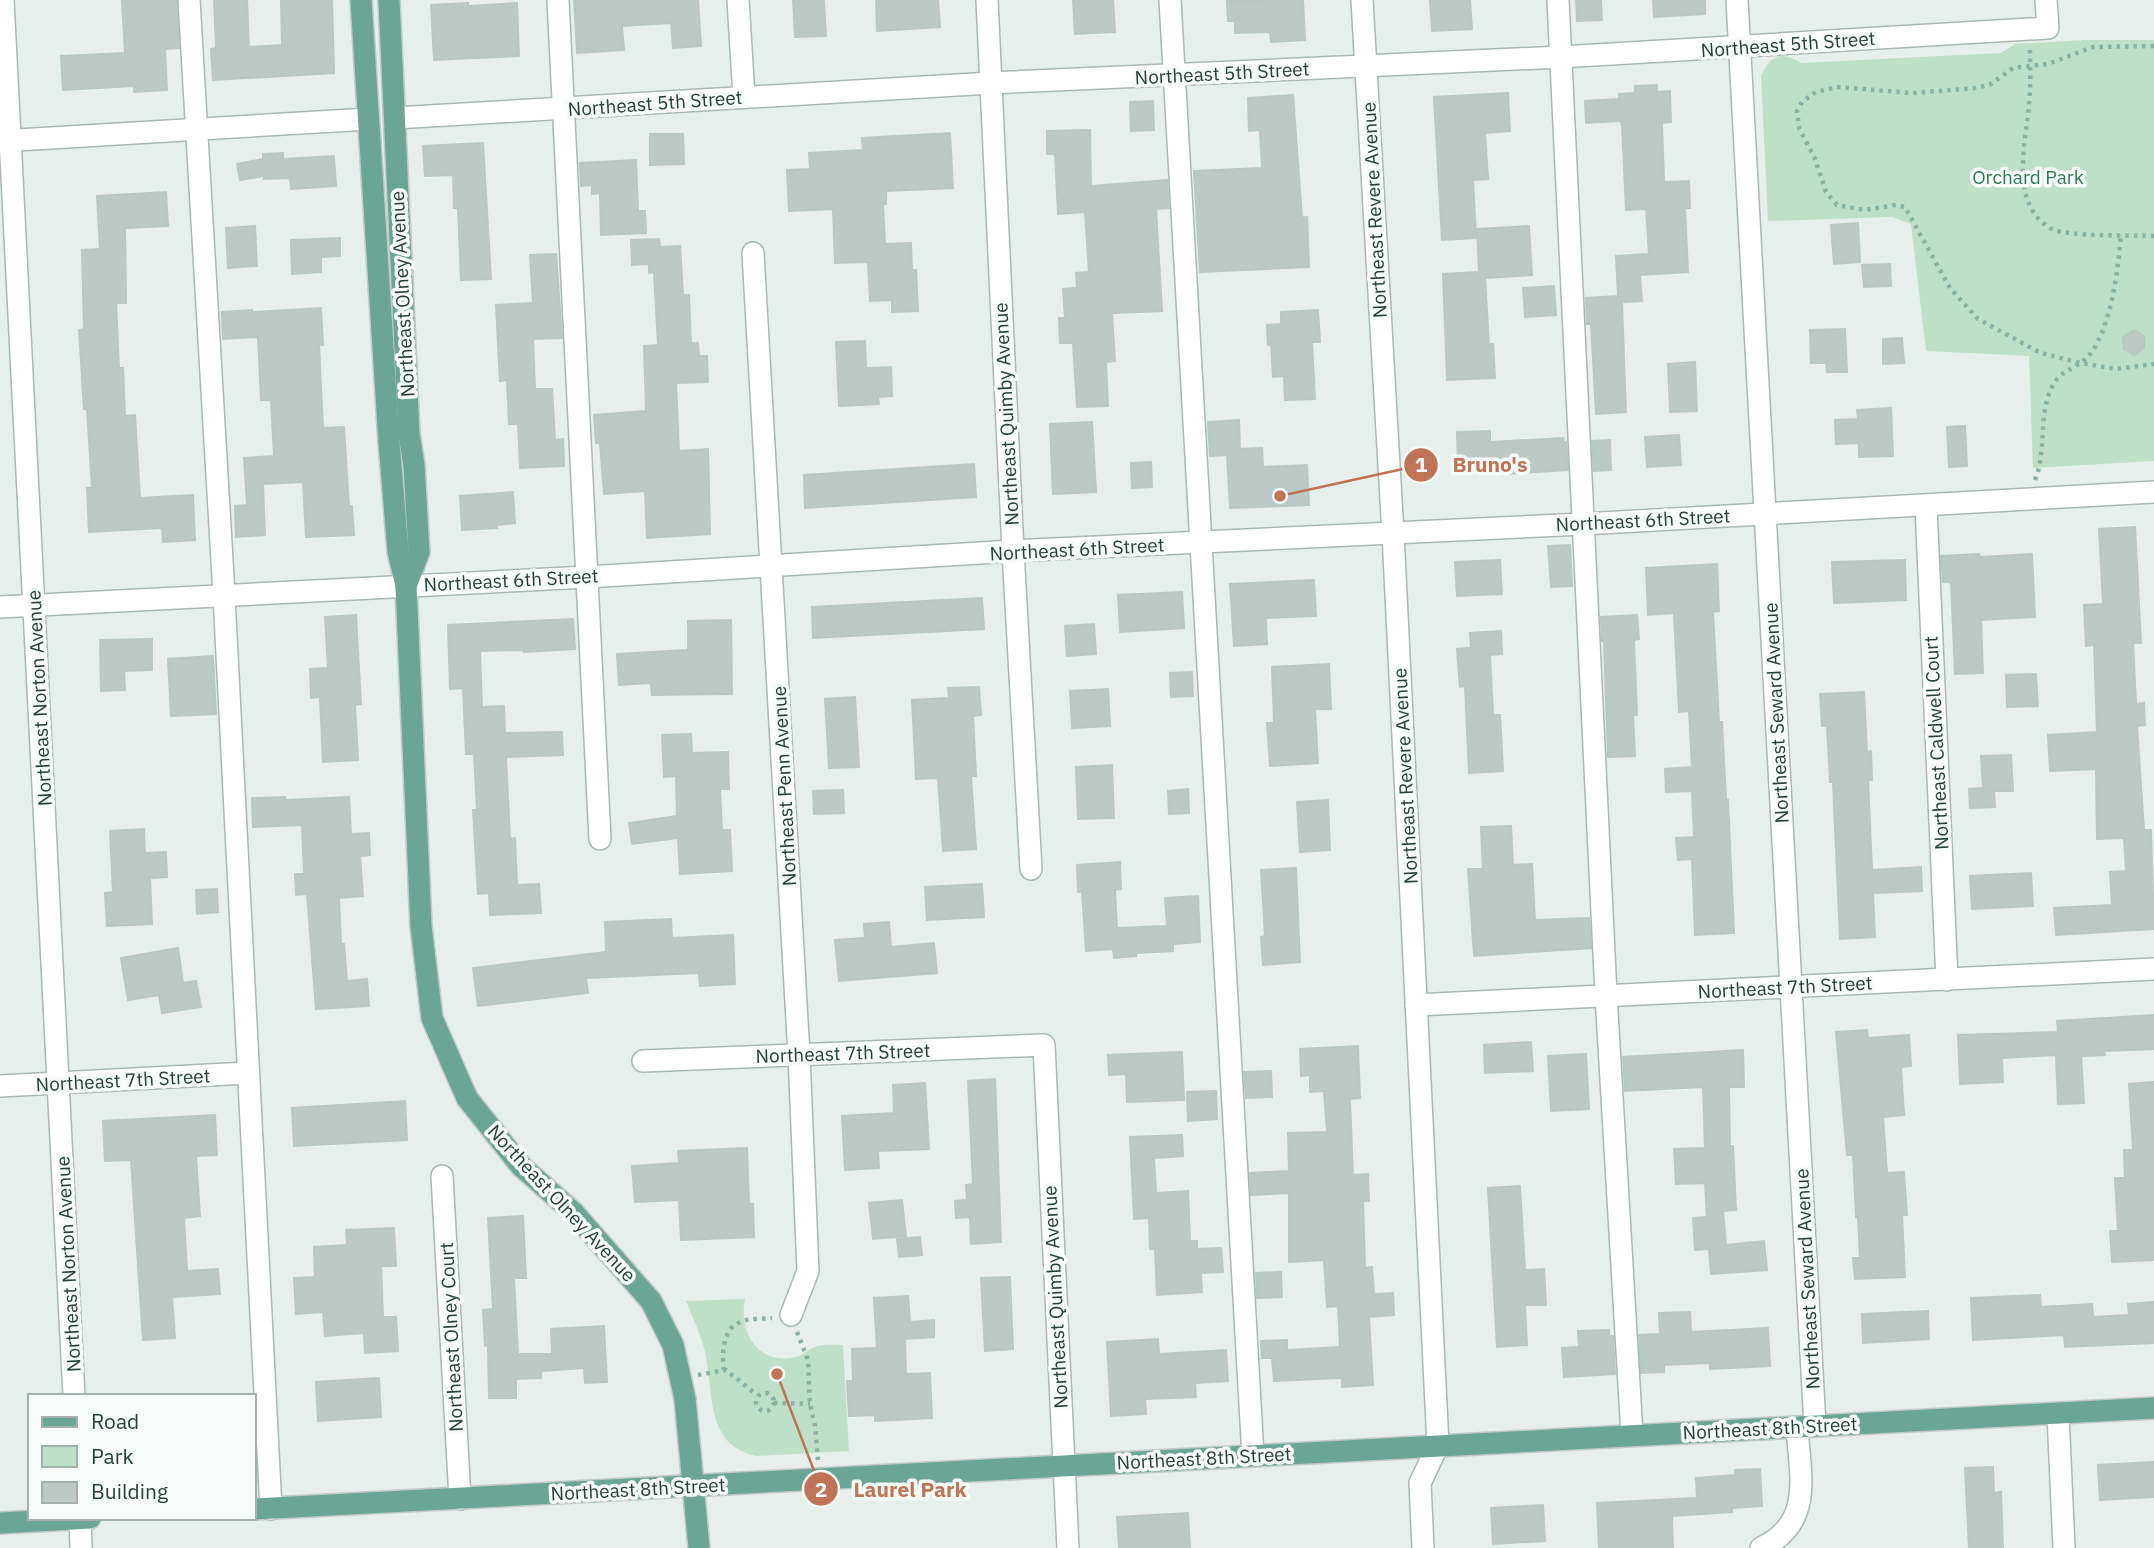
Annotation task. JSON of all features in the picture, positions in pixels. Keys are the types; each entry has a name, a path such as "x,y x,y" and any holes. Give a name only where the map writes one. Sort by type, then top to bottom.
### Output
{"main road":[{"name":"Northeast Olney Avenue","path":"361,0 390,455 398,551 406,586 421,926 432,1018 467,1098 522,1166 573,1212 651,1301 673,1345 685,1399 693,1488"},
{"name":"Northeast Olney Avenue","path":"389,0 408,420 414,465 419,552 406,586"},
{"name":"Northeast 8th Street","path":"262,1509 2154,1408"},
{"path":"693,1488 699,1548"},
{"path":"0,1523 60,1520"}],"street":[{"name":"Northeast Norton Avenue","path":"2,0 5,141 34,606 74,1394"},
{"path":"189,0 247,1073 262,1509"},
{"path":"558,0 600,839"},
{"path":"738,0 744,97"},
{"name":"Northeast Quimby Avenue","path":"987,0 1031,869"},
{"path":"1170,0 1253,1456"},
{"name":"Northeast Revere Avenue","path":"1362,0 1393,534 1437,1445 1420,1483 1423,1548"},
{"path":"1558,0 1606,995 1632,1435"},
{"name":"Northeast Seward Avenue","path":"1737,0 1791,987 1806,1427 1796,1519 1779,1539 1761,1548"},
{"path":"2039,28 2046,0"},
{"name":"Northeast 5th Street","path":"395,118 991,83 1561,57 2039,28"},
{"path":"5,141 368,119"},
{"name":"Northeast Penn Avenue","path":"753,253 799,1055 808,1271 791,1315"},
{"name":"Northeast 6th Street","path":"0,607 2154,492"},
{"name":"Northeast Caldwell Court","path":"1926,506 1947,980"},
{"name":"Northeast 7th Street","path":"1416,1005 2154,969"},
{"name":"Northeast Quimby Avenue","path":"1044,1045 1068,1548"},
{"name":"Northeast 7th Street","path":"643,1061 1044,1045"},
{"name":"Northeast 7th Street","path":"0,1086 247,1073"},
{"name":"Northeast Olney Court","path":"442,1175 460,1499"},
{"path":"2058,1413 2064,1548"},
{"path":"80,1520 81,1548"}],"path":[{"path":"2039,28 2030,66 2030,100 2022,159 2022,179 2029,204 2040,219 2053,229 2073,234 2154,236"},
{"path":"2154,46 2093,47 2048,64 2013,68 1991,84 1977,88 1912,93 1837,88 1816,92 1802,102 1797,111 1797,121 1815,159 1823,185 1837,205 1864,210 1896,205 1905,207 1950,288 1978,319 2041,353 2116,369 2154,364"},
{"path":"2027,498 2040,468 2044,407 2062,372 2081,363 2091,353 2101,333 2108,309 2121,234"},
{"path":"724,1370 722,1348 734,1325 741,1321 791,1315 808,1360 819,1478"},
{"path":"680,1378 724,1370 757,1395"},
{"path":"757,1395 766,1392 771,1394 774,1403"},
{"path":"757,1395 756,1405 763,1411 768,1411 774,1403"},
{"path":"774,1403 810,1404"}],"green space":[{"name":"Orchard Park","path":"2154,40 2154,461 2033,468 2029,356 1926,351 1911,224 1892,217 1768,221 1761,76 1773,59 1782,56 1801,63 2001,53 2015,44"},
{"path":"745,1299 748,1334 761,1351 771,1356 796,1357 818,1346 843,1345 849,1451 756,1456 740,1450 728,1441 715,1415 705,1352 686,1301"}],"building":[{"path":"122,0 176,0 179,48 165,49 167,90 134,92 134,86 63,90 61,56 125,53"},
{"path":"214,0 247,0 249,47 282,45 281,0 332,0 334,73 213,80 211,49 216,48"},
{"path":"574,0 698,0 701,46 673,48 671,23 622,26 624,50 577,53"},
{"path":"793,0 824,0 826,36 795,37"},
{"path":"876,0 938,0 940,27 877,31"},
{"path":"1073,0 1113,0 1115,32 1075,34"},
{"path":"1303,0 1305,40 1271,42 1270,32 1235,33 1235,21 1228,21 1227,1"},
{"path":"1430,0 1470,0 1472,29 1432,31"},
{"path":"1576,0 1601,0 1602,20 1577,21"},
{"path":"1653,0 1705,0 1705,14 1654,17"},
{"path":"468,3 468,6 517,3 519,56 434,60 431,5"},
{"path":"1657,85 1657,92 1670,91 1671,122 1662,123 1664,182 1689,181 1690,208 1685,208 1688,272 1640,275 1642,301 1622,302 1626,412 1596,414 1591,324 1587,324 1586,298 1618,296 1616,256 1649,254 1646,209 1626,210 1622,125 1620,121 1586,123 1585,101 1619,99 1619,94 1635,93 1635,86"},
{"path":"1508,93 1510,131 1485,133 1488,179 1473,180 1476,238 1442,240 1434,97"},
{"path":"1293,95 1302,218 1307,217 1309,267 1200,272 1194,171 1262,168 1260,130 1249,131 1248,98"},
{"path":"1153,101 1154,130 1131,131 1130,102"},
{"path":"1090,130 1091,186 1167,180 1169,208 1156,209 1162,311 1112,313 1115,361 1106,362 1108,406 1077,407 1073,343 1060,343 1059,318 1065,318 1063,289 1077,288 1076,273 1089,272 1085,212 1058,214 1055,154 1047,154 1047,131"},
{"path":"950,133 953,188 886,191 886,204 883,204 885,244 911,243 912,270 916,270 918,311 892,312 892,300 870,301 868,262 835,263 833,209 789,211 787,170 810,169 809,153 863,150 862,138"},
{"path":"650,134 683,134 684,164 650,165"},
{"path":"483,143 491,279 461,280 458,208 454,208 453,175 425,176 423,146"},
{"path":"283,153 283,159 334,156 336,186 291,189 290,178 264,179 264,176 240,180 237,164 263,159 263,154"},
{"path":"636,160 638,211 645,211 646,233 601,235 600,193 592,194 592,185 581,186 580,163"},
{"path":"166,192 168,226 125,228 126,303 116,303 119,368 123,368 125,416 135,415 140,498 193,495 195,540 163,542 162,528 89,532 87,488 92,488 79,330 84,329 82,250 100,249 97,196"},
{"path":"1858,223 1860,262 1834,264 1831,225"},
{"path":"255,226 257,266 228,268 226,228"},
{"path":"1529,226 1532,275 1485,278 1489,345 1493,344 1495,378 1447,380 1443,274 1479,272 1477,229"},
{"path":"340,238 340,256 321,257 321,272 292,274 291,240"},
{"path":"659,239 660,247 680,246 683,295 689,295 691,343 698,343 699,356 707,356 708,382 676,383 679,451 708,449 710,534 647,538 645,491 604,494 600,443 596,443 594,415 646,411 644,346 658,345 654,272 649,273 649,264 632,265 631,240"},
{"path":"556,254 562,338 533,339 535,389 552,389 555,440 563,439 564,466 520,468 518,424 509,424 507,380 500,381 496,305 533,303 530,255"},
{"path":"1890,264 1891,286 1864,287 1862,265"},
{"path":"1554,286 1556,315 1525,317 1523,288"},
{"path":"321,308 323,345 319,345 323,428 344,427 349,506 352,506 354,535 306,537 303,482 263,484 265,535 236,537 235,506 247,505 244,458 274,456 271,400 261,400 258,337 223,339 222,312"},
{"path":"1318,310 1320,342 1312,342 1315,399 1285,400 1284,376 1273,377 1267,325 1281,324 1281,312"},
{"path":"1845,329 1847,372 1827,372 1826,363 1811,363 1810,330"},
{"path":"2134,330 2144,336 2144,348 2134,355 2124,349 2123,337"},
{"path":"1902,338 1904,363 1883,364 1883,339"},
{"path":"865,341 866,368 891,367 892,396 878,397 879,404 839,406 836,342"},
{"path":"1695,362 1697,411 1670,412 1668,364"},
{"path":"1891,408 1893,456 1859,457 1859,443 1836,444 1835,420 1858,419 1857,410"},
{"path":"1239,420 1240,449 1262,448 1263,467 1307,465 1309,505 1230,508 1227,455 1210,456 1208,422"},
{"path":"1092,422 1096,492 1053,494 1050,424"},
{"path":"1965,426 1967,466 1949,467 1947,427"},
{"path":"1490,431 1490,442 1563,438 1564,443 1566,442 1568,470 1504,474 1504,467 1458,469 1457,432"},
{"path":"1679,435 1681,465 1647,467 1645,437"},
{"path":"1610,440 1611,470 1594,471 1592,441"},
{"path":"1151,462 1152,487 1132,488 1131,463"},
{"path":"974,464 976,497 805,508 804,475"},
{"path":"513,492 515,523 496,525 497,528 462,530 460,496"},
{"path":"2135,527 2141,643 2133,643 2136,704 2144,703 2145,725 2137,726 2144,830 2151,830 2154,929 2056,935 2054,908 2112,905 2110,872 2126,871 2124,838 2097,839 2096,769 2050,771 2048,735 2097,732 2094,645 2086,646 2084,605 2103,604 2099,529"},
{"path":"1570,545 1572,586 1551,587 1548,546"},
{"path":"1979,554 1980,557 2032,554 2035,617 1981,620 1983,673 1955,674 1951,582 1943,582 1941,556"},
{"path":"1500,560 1502,594 1457,596 1455,562"},
{"path":"1905,560 1906,600 1834,603 1832,562"},
{"path":"1717,564 1719,611 1713,612 1719,722 1722,722 1728,800 1734,933 1695,935 1692,859 1678,860 1676,838 1694,837 1692,791 1666,792 1665,769 1692,767 1689,711 1679,712 1674,613 1648,615 1646,568"},
{"path":"1314,580 1316,616 1266,618 1267,644 1234,646 1230,584"},
{"path":"1182,592 1184,628 1120,632 1118,595"},
{"path":"982,598 984,629 813,638 812,607"},
{"path":"356,615 361,704 355,705 358,760 323,762 320,697 311,698 310,669 328,668 325,617"},
{"path":"1637,615 1639,639 1634,640 1637,715 1633,715 1635,756 1608,757 1601,617"},
{"path":"573,619 575,649 480,651 482,707 504,706 505,733 562,732 563,755 506,757 510,839 515,838 517,885 539,884 541,913 490,915 489,893 478,894 473,810 477,810 474,754 466,754 463,688 450,689 448,625"},
{"path":"731,620 732,694 652,695 651,683 619,685 617,654 688,650 688,621"},
{"path":"1094,624 1096,654 1067,656 1065,626"},
{"path":"1501,631 1502,654 1490,655 1493,715 1500,715 1503,771 1469,773 1465,686 1460,687 1457,649 1471,648 1470,633"},
{"path":"152,639 152,670 124,671 125,690 101,691 100,640"},
{"path":"213,656 216,714 171,716 168,659"},
{"path":"1329,664 1331,709 1315,709 1318,763 1270,766 1267,723 1274,723 1272,667"},
{"path":"1192,672 1193,696 1171,697 1170,673"},
{"path":"2036,674 2038,706 2007,707 2006,675"},
{"path":"979,687 981,715 973,716 976,776 971,776 976,849 943,851 938,778 916,779 912,700 949,698 948,688"},
{"path":"1108,689 1110,726 1072,728 1070,691"},
{"path":"1864,692 1867,752 1871,751 1872,780 1868,780 1872,870 1921,867 1922,891 1873,893 1875,937 1840,939 1833,782 1830,782 1827,726 1822,726 1820,694"},
{"path":"855,697 859,767 829,768 825,699"},
{"path":"691,734 692,753 728,752 729,789 720,789 722,830 730,830 732,871 680,874 678,838 632,844 629,823 677,816 676,776 664,777 662,735"},
{"path":"2011,755 2013,791 1994,791 1995,807 1970,808 1969,789 1983,788 1981,756"},
{"path":"1112,765 1114,818 1078,819 1076,767"},
{"path":"1188,789 1189,813 1169,814 1168,791"},
{"path":"843,790 844,813 814,814 813,791"},
{"path":"285,797 285,800 349,797 351,834 369,833 370,855 360,856 363,896 339,898 341,944 344,944 347,981 367,979 369,1006 316,1009 307,894 296,895 295,874 304,874 302,825 253,827 252,798"},
{"path":"1328,800 1330,850 1300,852 1297,802"},
{"path":"1511,826 1513,865 1532,864 1535,920 1589,918 1591,948 1474,956 1468,869 1483,869 1481,827"},
{"path":"144,829 145,853 166,852 167,877 150,878 152,924 107,926 105,893 113,892 110,831"},
{"path":"1120,862 1121,889 1115,890 1117,928 1167,926 1165,898 1198,896 1200,942 1173,944 1173,951 1136,953 1136,956 1114,958 1113,949 1086,951 1082,891 1078,892 1077,865"},
{"path":"1296,868 1300,962 1263,965 1261,937 1265,936 1261,870"},
{"path":"2031,873 2033,906 1972,909 1970,876"},
{"path":"982,884 984,917 927,920 925,887"},
{"path":"217,889 218,912 197,914 196,890"},
{"path":"671,919 672,938 733,935 735,984 700,986 699,973 586,978 588,993 478,1006 473,968 606,952 605,922"},
{"path":"889,922 891,947 934,943 937,973 839,981 835,940 865,938 864,924"},
{"path":"178,948 183,983 196,981 201,1007 162,1013 159,995 128,1000 121,958"},
{"path":"2154,1015 2154,1049 2104,1051 2105,1055 2081,1056 2084,1103 2058,1104 2056,1055 2002,1058 2003,1082 1960,1084 1958,1035 2058,1032 2057,1021"},
{"path":"1867,1030 1868,1038 1909,1035 1911,1066 1901,1067 1904,1115 1883,1117 1887,1173 1904,1172 1907,1215 1902,1215 1905,1277 1855,1279 1853,1258 1860,1258 1858,1217 1853,1155 1847,1155 1836,1032"},
{"path":"1531,1042 1533,1071 1485,1073 1484,1045"},
{"path":"1358,1046 1360,1098 1350,1099 1353,1175 1368,1174 1369,1201 1363,1201 1365,1268 1372,1267 1374,1294 1393,1293 1394,1315 1369,1317 1373,1385 1342,1387 1342,1378 1274,1381 1272,1358 1262,1358 1261,1341 1287,1340 1287,1350 1340,1347 1338,1306 1327,1307 1324,1260 1289,1262 1289,1193 1251,1195 1250,1173 1289,1171 1288,1133 1327,1132 1324,1091 1310,1092 1310,1075 1301,1076 1300,1049"},
{"path":"1743,1050 1744,1087 1729,1087 1730,1146 1733,1146 1736,1210 1723,1211 1726,1245 1764,1241 1767,1270 1711,1274 1709,1249 1695,1250 1693,1218 1707,1217 1705,1183 1676,1184 1674,1149 1705,1148 1703,1087 1625,1091 1623,1057"},
{"path":"1182,1052 1184,1100 1127,1102 1126,1074 1109,1075 1108,1055"},
{"path":"1586,1054 1589,1109 1551,1111 1548,1056"},
{"path":"1271,1071 1272,1097 1246,1098 1244,1072"},
{"path":"995,1079 1001,1242 971,1244 970,1217 956,1218 955,1201 967,1200 966,1185 973,1184 968,1081"},
{"path":"2154,1082 2154,1260 2112,1262 2110,1231 2118,1231 2115,1178 2125,1178 2124,1150 2133,1150 2129,1084"},
{"path":"925,1083 929,1149 878,1151 879,1168 845,1170 842,1116 894,1113 893,1085"},
{"path":"1216,1091 1217,1119 1188,1121 1187,1092"},
{"path":"405,1101 407,1140 294,1146 292,1108"},
{"path":"215,1115 217,1155 196,1156 200,1216 184,1218 187,1271 218,1269 220,1294 172,1297 175,1338 143,1340 131,1160 105,1161 103,1121"},
{"path":"1182,1135 1183,1156 1154,1158 1156,1193 1188,1191 1190,1241 1197,1241 1197,1249 1221,1248 1223,1272 1201,1273 1202,1292 1157,1295 1155,1249 1150,1249 1149,1218 1134,1219 1130,1137"},
{"path":"747,1148 749,1204 753,1204 754,1237 681,1240 679,1200 635,1202 632,1166 679,1163 678,1151"},
{"path":"1520,1186 1525,1270 1544,1269 1546,1305 1525,1305 1527,1345 1497,1347 1488,1188"},
{"path":"902,1200 906,1236 873,1239 869,1203"},
{"path":"523,1216 526,1278 514,1278 518,1354 552,1354 551,1329 604,1326 607,1382 585,1383 584,1368 541,1371 541,1378 516,1379 516,1398 489,1398 488,1345 485,1346 483,1310 493,1309 488,1218"},
{"path":"394,1228 396,1266 381,1266 383,1317 396,1317 398,1351 365,1353 364,1333 325,1336 323,1312 296,1314 294,1278 315,1277 314,1247 347,1245 346,1230"},
{"path":"920,1237 922,1255 899,1257 897,1239"},
{"path":"1281,1272 1282,1297 1257,1298 1256,1273"},
{"path":"1010,1277 1013,1349 985,1351 981,1278"},
{"path":"2040,1295 2041,1307 2092,1304 2093,1317 2129,1315 2128,1304 2154,1302 2154,1343 2065,1347 2064,1335 1973,1340 1971,1298"},
{"path":"908,1296 910,1322 934,1320 934,1337 905,1339 906,1374 930,1373 932,1418 875,1421 875,1415 849,1416 847,1381 853,1381 852,1349 877,1348 874,1298"},
{"path":"1928,1311 1929,1339 1863,1343 1862,1314"},
{"path":"1690,1312 1691,1332 1768,1328 1770,1366 1710,1369 1710,1363 1664,1365 1664,1372 1641,1373 1639,1335 1660,1334 1659,1313"},
{"path":"1609,1330 1609,1336 1613,1336 1615,1374 1564,1377 1562,1348 1579,1347 1578,1331"},
{"path":"1158,1339 1159,1354 1226,1350 1228,1381 1195,1383 1196,1397 1145,1399 1146,1414 1111,1416 1107,1342"},
{"path":"379,1378 381,1417 318,1421 316,1382"},
{"path":"2154,1462 2154,1497 2100,1500 2098,1465"},
{"path":"1993,1467 1994,1493 2001,1492 2003,1548 1969,1548 1965,1468"},
{"path":"1760,1469 1762,1506 1732,1508 1732,1512 1672,1516 1673,1548 1599,1548 1597,1503 1697,1498 1696,1478 1735,1475 1735,1470"},
{"path":"1543,1505 1545,1541 1493,1544 1491,1508"},
{"path":"1188,1513 1190,1548 1119,1548 1117,1517"}],"place":[{"name":"Bruno's","path":"1280,496"},
{"name":"Laurel Park","path":"777,1374"}]}
